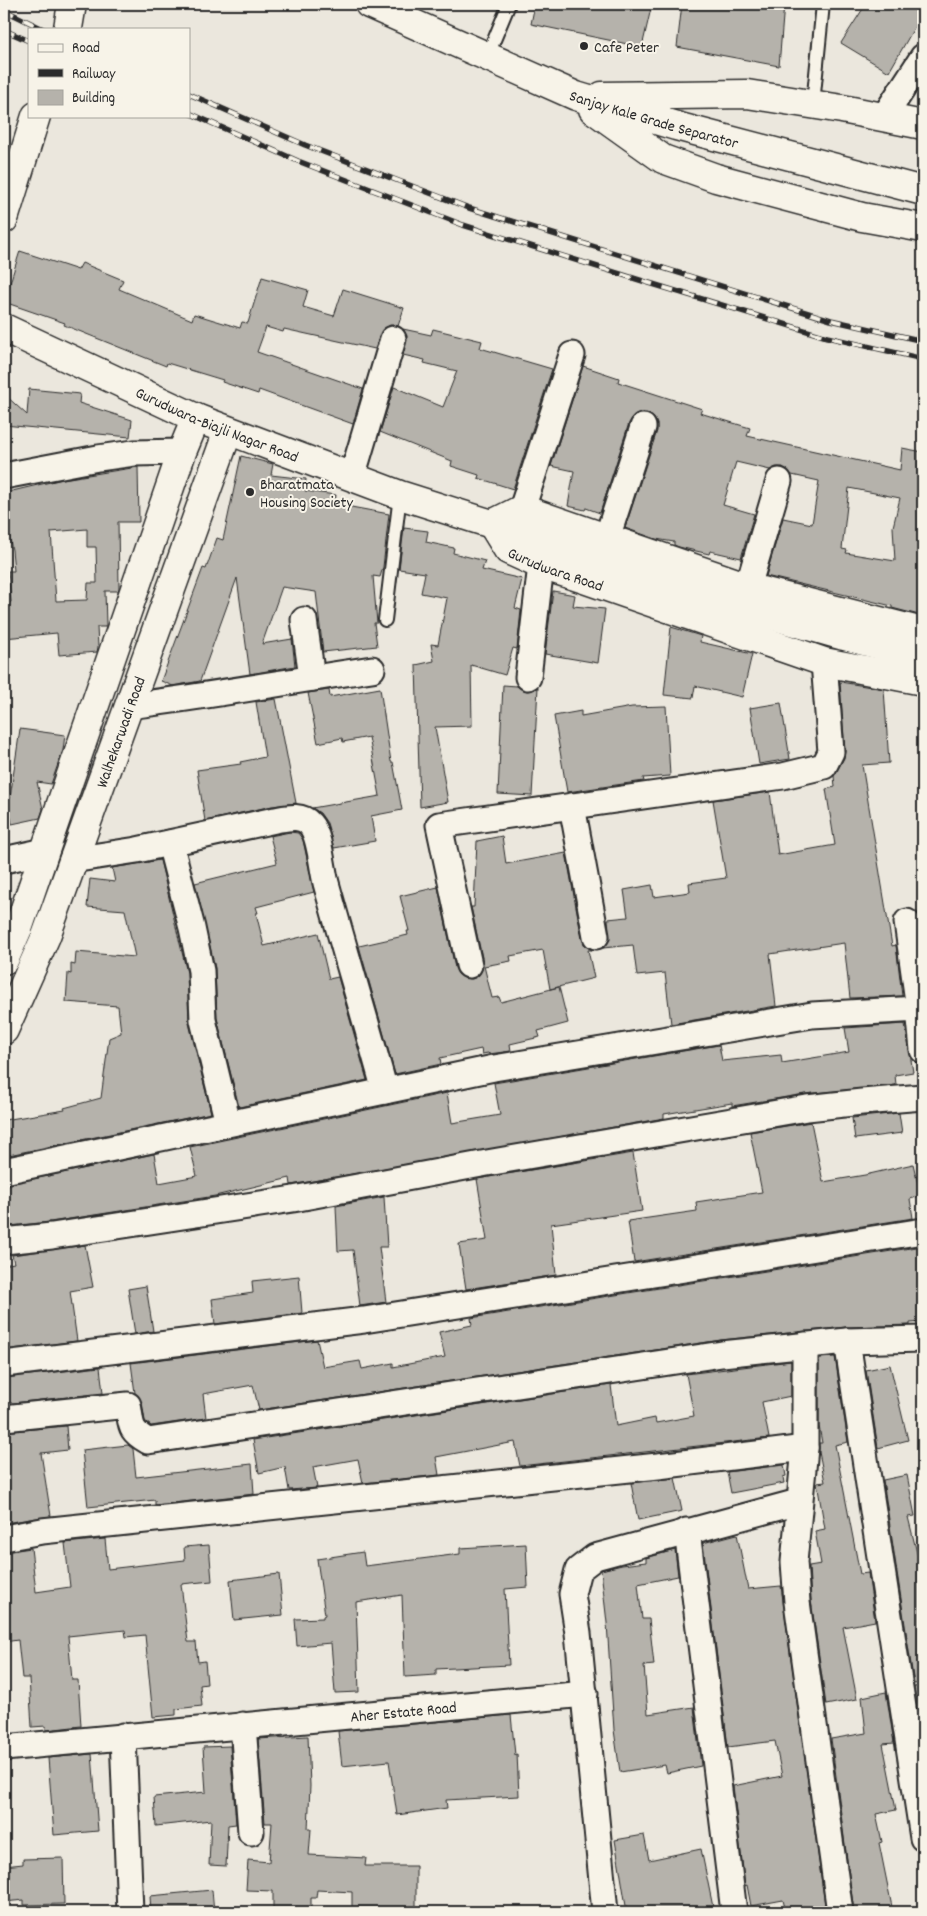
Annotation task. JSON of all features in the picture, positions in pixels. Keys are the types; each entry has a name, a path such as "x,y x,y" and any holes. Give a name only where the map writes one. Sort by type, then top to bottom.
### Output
{"street":[{"path":"68,28 72,4"},
{"path":"379,6 576,96 747,94 813,104 923,125"},
{"path":"884,117 923,57"},
{"name":"Sanjay Kale Grade Separator","path":"576,96 676,126 923,191"},
{"name":"Sanjay Kale Grade Separator","path":"576,96 663,159 725,181 862,217 923,228"},
{"path":"4,219 35,118"},
{"name":"Gurudwara-Biajli Nagar Road","path":"4,328 196,418 400,495 492,524 658,583 844,636 923,656"},
{"path":"352,477 393,339"},
{"path":"572,355 522,509 748,587 923,632"},
{"name":"Walhekarwadi Road","path":"4,960 20,926 182,452 196,418"},
{"path":"607,538 643,427"},
{"name":"Walhekarwadi Road","path":"4,1030 46,936 228,431"},
{"path":"4,476 134,453 182,452"},
{"path":"748,587 779,481"},
{"name":"Gurudwara Road","path":"522,509 492,524 508,550 541,565 824,662 923,681"},
{"path":"528,677 541,565"},
{"path":"304,620 312,678"},
{"path":"469,965 439,825 784,776 824,766 831,752 824,662"},
{"path":"128,706 203,697 372,669"},
{"path":"572,806 596,936"},
{"path":"72,860 136,850 275,820 305,819 312,826 385,1091"},
{"path":"170,843 192,928 200,971 203,1020 228,1123"},
{"path":"4,860 45,851"},
{"path":"35,882 62,891"},
{"path":"907,922 923,1050"},
{"path":"4,1171 494,1068 812,1015 919,1008"},
{"path":"4,1241 52,1236 293,1199 487,1163 807,1108 923,1098"},
{"path":"4,1364 364,1320 923,1231"},
{"path":"4,1418 128,1405 130,1427 137,1435 148,1441 712,1355 847,1341 923,1339"},
{"path":"847,1341 923,1838"},
{"path":"805,1345 805,1448 798,1502 794,1562 797,1602 840,1912"},
{"path":"4,1538 42,1530 658,1466 805,1448"},
{"path":"605,1912 585,1694 572,1594 578,1570 595,1557 798,1502"},
{"path":"687,1531 734,1912"},
{"name":"Aher Estate Road","path":"4,1748 585,1694"},
{"path":"244,1725 251,1832"},
{"path":"123,1736 130,1912"}],"lane":[{"path":"488,57 509,4"},
{"path":"813,104 823,4"},
{"path":"385,620 400,495"}],"building":[{"path":"535,4 652,4 642,47 531,24"},
{"path":"682,4 784,4 779,66 677,47"},
{"path":"866,4 911,4 923,12 889,72 841,43"},
{"path":"20,251 78,270 82,263 123,280 119,289 192,320 194,314 240,328 242,322 248,323 262,277 308,290 303,307 334,316 343,289 404,308 398,326 390,325 383,329 375,349 284,329 283,332 266,327 257,352 363,389 353,424 259,390 258,394 222,382 223,380 167,363 166,366 64,325 65,323 4,302"},
{"path":"403,329 431,335 433,329 482,341 480,348 552,369 513,489 478,478 479,475 451,466 452,461 380,432 394,387 443,407 457,371 424,363 425,360 403,355 407,336"},
{"path":"583,366 619,378 618,382 702,409 700,413 750,428 747,436 900,470 902,448 923,452 923,616 892,608 892,606 766,576 783,518 812,524 819,481 792,475 783,467 776,467 770,470 736,462 723,505 754,514 741,558 710,551 709,554 679,547 674,545 674,542 656,539 625,528 657,431 657,424 654,418 647,413 640,413 634,416 629,423 600,513 586,508 585,510 568,506 574,471 551,466","holes":["849,488 900,498 893,527 895,561 846,553 847,550 842,549"]},
{"path":"29,389 80,394 79,403 132,420 130,437 4,425 4,394 27,415"},
{"path":"241,456 273,464 271,475 306,479 305,491 336,495 335,504 389,514 383,567 380,577 373,576 377,623 374,623 377,646 323,652 316,592 282,587 262,644 292,639 295,666 250,674 237,578 200,681 173,686 161,681 203,568 206,569 217,538 223,540"},
{"path":"138,467 139,522 118,522 119,588 118,591 105,591 106,625 105,627 97,627 97,652 59,655 57,633 4,638 4,603 11,602 8,571 14,571 12,550 4,514 4,493 63,479","holes":["87,529 87,547 96,547 97,583 88,583 87,600 56,601 51,532"]},
{"path":"404,528 428,531 426,542 454,548 453,553 485,561 482,570 522,579 515,608 521,610 517,649 513,648 505,675 471,665 472,726 435,727 448,802 420,807 416,665 434,661 431,644 438,645 447,598 421,593 425,573 399,569"},
{"path":"553,591 575,595 573,606 605,609 598,663 545,654"},
{"path":"671,627 701,636 700,642 752,654 742,697 695,686 693,698 664,695"},
{"path":"840,682 884,689 889,763 862,765 892,946 896,945 902,996 850,998 844,943 770,954 776,1006 671,1024 665,973 637,976 633,945 603,948 610,940 608,919 628,917 624,890 652,885 654,897 690,892 689,883 726,878 713,800 770,792 778,855 835,845 826,789 835,787 834,776 844,758 845,751"},
{"path":"503,685 517,686 527,691 538,687 532,796 498,794"},
{"path":"380,688 391,762 393,762 402,810 371,816 375,841 334,848 327,823 320,813 312,808 380,796 369,737 343,742 342,738 318,743 308,693 329,690 330,697"},
{"path":"276,699 296,803 272,806 205,821 197,770 241,764 240,762 265,757 256,702"},
{"path":"781,703 790,759 759,764 750,708"},
{"path":"666,706 670,776 643,778 644,781 567,792 554,716 581,711 581,716 632,707"},
{"path":"20,729 65,735 63,750 51,784 37,782 43,809 40,818 12,824 7,799 10,798"},
{"path":"290,832 298,833 303,840 314,892 256,907 264,946 318,933 329,979 338,977 367,1080 239,1107 217,1018 215,968 195,883 277,863 270,836"},
{"path":"502,836 506,864 566,853 582,939 585,946 592,950 588,950 594,978 550,989 543,950 510,956 511,961 484,966 492,998 499,997 501,1002 559,987 568,1023 538,1031 540,1037 510,1044 511,1051 482,1054 481,1049 440,1058 441,1064 395,1074 359,946 408,935 407,931 409,931 400,896 438,887 455,968 458,974 464,978 472,979 478,976 482,970 483,962 471,907 474,907 477,841"},
{"path":"160,860 187,973 189,1023 211,1113 4,1156 4,1120 65,1110 64,1108 101,1098 109,1038 121,1033 118,1006 66,1002 68,973 71,974 71,964 75,965 76,952 135,957 125,910 87,907 90,879 115,882 112,868"},
{"path":"905,1024 913,1072 895,1075 896,1085 805,1094 732,1106 732,1103 664,1114 664,1118 291,1185 290,1178 215,1196 50,1222 9,1226 4,1185 154,1154 159,1183 197,1176 190,1147 447,1093 452,1123 500,1115 494,1083 719,1045 722,1061 781,1055 782,1063 849,1052 845,1028"},
{"path":"899,1113 902,1133 855,1139 852,1118"},
{"path":"811,1122 823,1182 913,1164 921,1196 910,1199 913,1218 634,1262 628,1221 697,1211 696,1202 762,1192 750,1132"},
{"path":"633,1153 642,1211 551,1224 556,1275 466,1289 459,1244 487,1240 477,1179"},
{"path":"384,1197 387,1247 379,1247 386,1302 360,1306 353,1250 338,1251 336,1206"},
{"path":"85,1245 93,1287 70,1291 77,1341 4,1350 4,1265 14,1263 12,1255"},
{"path":"923,1246 923,1322 910,1323 910,1325 846,1327 721,1340 259,1410 253,1385 203,1394 206,1418 151,1426 145,1421 142,1402 135,1393 131,1363 317,1340 323,1367 360,1361 362,1369 393,1363 393,1367 445,1357 439,1332 472,1325 471,1318"},
{"path":"299,1276 302,1313 215,1324 212,1299 253,1293 252,1281"},
{"path":"146,1286 153,1331 135,1334 128,1289"},
{"path":"835,1357 848,1442 835,1445 860,1574 868,1573 875,1621 843,1627 857,1699 826,1705 811,1600 809,1566 821,1564 815,1531 825,1529 817,1483 825,1482 819,1452 819,1443 822,1443 819,1426 819,1358"},
{"path":"791,1361 791,1396 762,1402 769,1438 520,1466 515,1442 436,1457 439,1475 363,1483 358,1459 313,1467 317,1488 289,1490 285,1467 259,1473 253,1440 611,1385 616,1426 655,1418 656,1423 694,1416 686,1374"},
{"path":"890,1365 908,1440 878,1448 866,1370"},
{"path":"100,1367 103,1393 4,1404 4,1378"},
{"path":"66,1426 68,1450 41,1453 51,1516 4,1523 4,1492 8,1492 4,1464 4,1432"},
{"path":"128,1445 133,1449 136,1477 252,1464 254,1494 155,1505 155,1500 88,1507 82,1450"},
{"path":"784,1465 786,1476 783,1477 784,1483 731,1493 727,1472"},
{"path":"907,1475 915,1516 908,1517 920,1565 918,1566 923,1588 923,1683 914,1684 883,1480"},
{"path":"675,1478 682,1511 638,1520 631,1483"},
{"path":"737,1534 748,1589 781,1586 826,1912 786,1912 783,1900 751,1906 747,1885 745,1886 733,1786 782,1776 775,1741 728,1747 703,1543"},
{"path":"105,1539 108,1569 185,1560 184,1547 209,1545 212,1581 181,1584 188,1642 196,1642 198,1662 205,1661 207,1684 200,1685 202,1706 176,1709 176,1715 153,1717 145,1635 126,1637 125,1630 68,1636 72,1680 78,1680 81,1726 46,1730 46,1726 32,1727 29,1678 22,1678 18,1640 4,1642 4,1552 31,1548 36,1592 70,1587 65,1543"},
{"path":"526,1544 528,1587 505,1589 509,1665 436,1669 436,1675 405,1677 402,1595 356,1602 359,1692 335,1693 331,1643 297,1646 295,1619 323,1618 325,1615 317,1559 363,1552 365,1566 460,1554 460,1548"},
{"path":"675,1550 678,1576 638,1584 642,1619 649,1619 654,1665 644,1666 648,1714 694,1707 701,1766 667,1773 665,1765 620,1772 614,1730 607,1623 601,1570 646,1562 646,1558"},
{"path":"279,1574 283,1615 234,1620 230,1580"},
{"path":"923,1686 923,1741 914,1687"},
{"path":"886,1692 894,1743 883,1744 896,1810 876,1814 882,1842 879,1843 893,1912 854,1912 831,1739 866,1733 862,1697"},
{"path":"511,1715 515,1755 517,1754 519,1796 446,1800 447,1808 397,1815 389,1761 342,1766 338,1731"},
{"path":"308,1736 310,1786 308,1829 311,1829 309,1855 366,1858 365,1866 416,1866 416,1912 352,1912 352,1892 317,1890 316,1898 311,1898 311,1912 273,1912 273,1891 246,1890 248,1860 269,1862 272,1823 265,1823 258,1739"},
{"path":"230,1746 236,1824 228,1825 226,1866 209,1865 211,1820 156,1826 154,1797 206,1792 203,1747"},
{"path":"92,1754 98,1831 54,1835 48,1758"},
{"path":"644,1835 649,1860 701,1849 714,1912 627,1912 615,1840"},
{"path":"63,1858 64,1904 24,1905 24,1900 4,1902 4,1866 23,1864 23,1859"},
{"path":"212,1890 214,1912 151,1912 150,1896"}],"railway":[{"path":"4,10 41,28"},
{"path":"4,30 28,41"},
{"path":"190,94 305,145 469,208 831,320 923,341"},
{"path":"190,113 298,161 463,225 827,337 923,359"}],"place":[{"name":"Cafe Peter","path":"584,46"},
{"name":"Bharatmata Housing Society","path":"250,492"}]}
